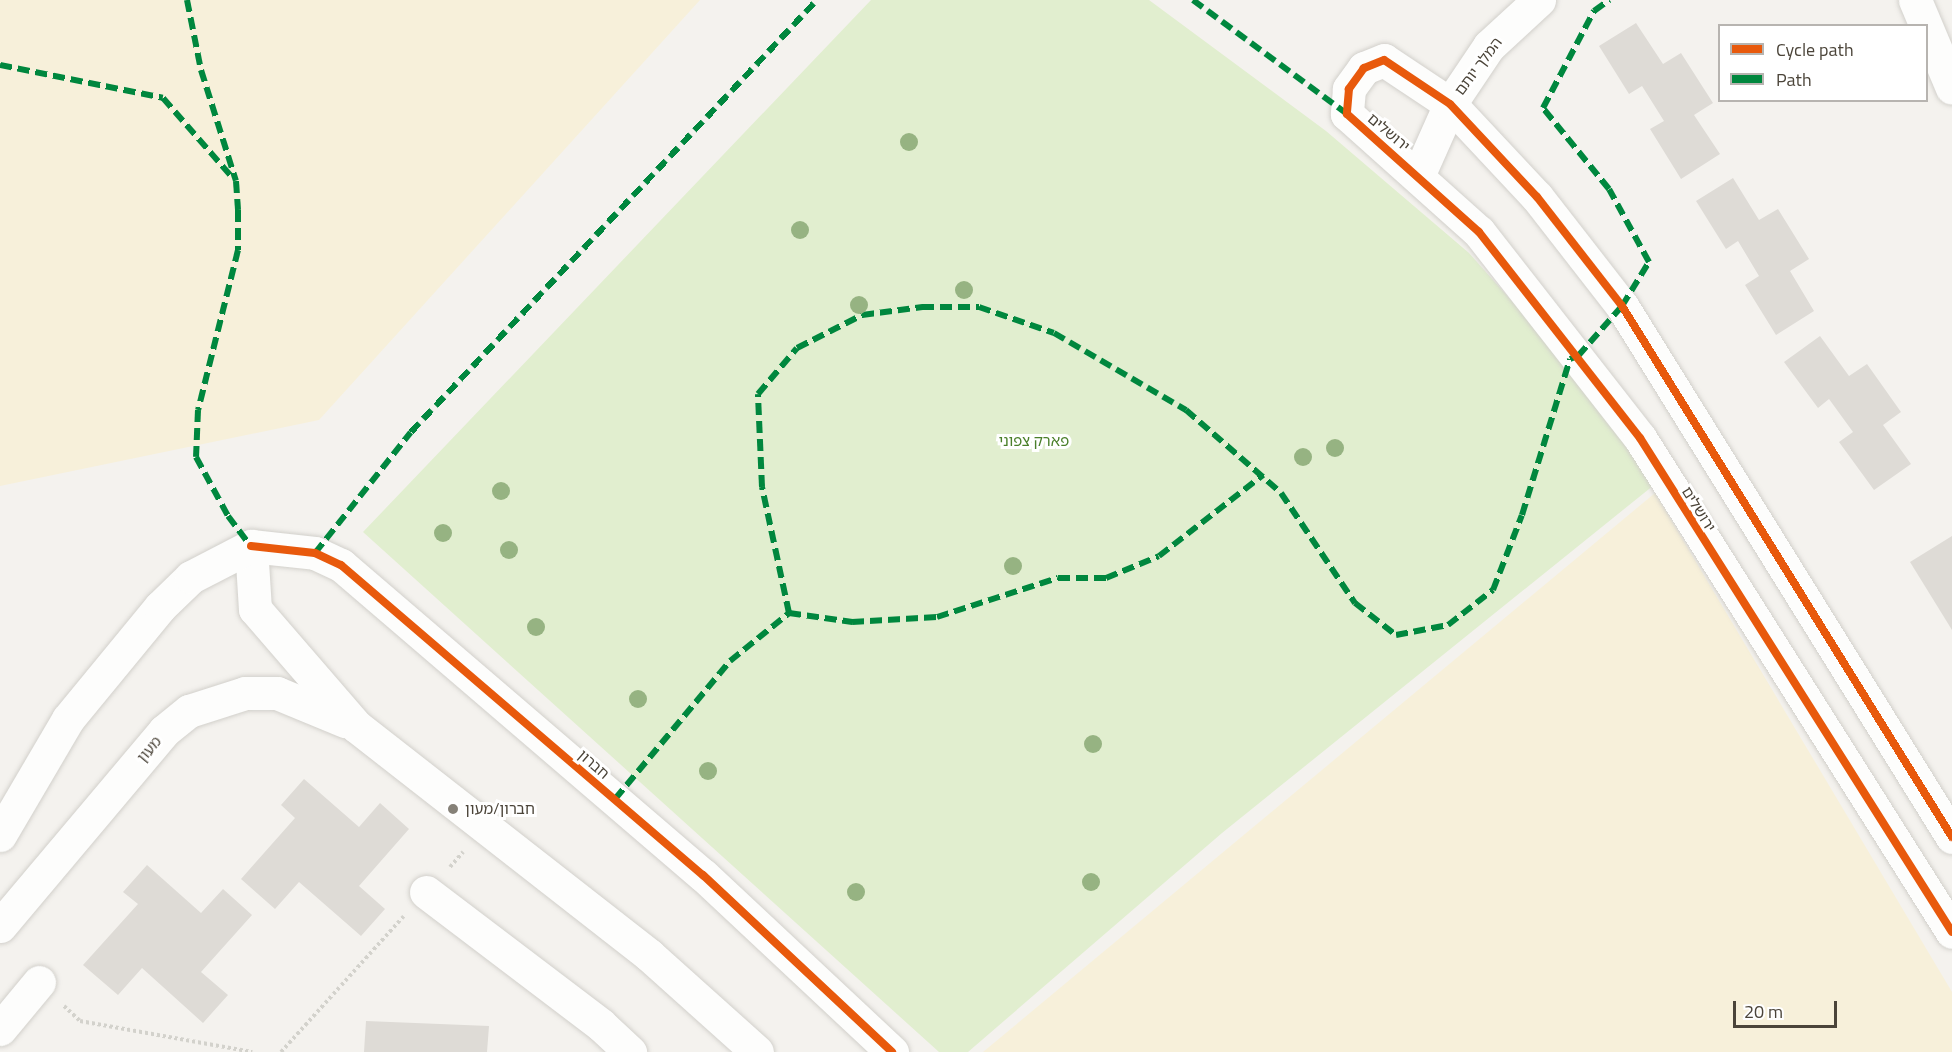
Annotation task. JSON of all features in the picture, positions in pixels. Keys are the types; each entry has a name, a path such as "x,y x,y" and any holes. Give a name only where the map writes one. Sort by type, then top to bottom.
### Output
{"street":[{"name":"המלך יותם","path":"1418,176 1450,104 1489,46 1539,0"},
{"path":"1915,0 1925,24"},
{"path":"1928,31 1952,88"},
{"name":"ירושלים","path":"1952,837 1622,306 1537,197 1450,104 1384,60 1364,68 1353,80 1347,114 1479,232 1640,438 1952,932"},
{"path":"0,835 68,719 160,607 191,577 251,546 255,609 356,726 484,830 649,955 757,1052"},
{"name":"חברון","path":"251,546 315,553 341,565 703,875 892,1052"},
{"name":"מעון","path":"0,926 164,731 189,711 245,693 277,693 356,726"},
{"path":"426,892 630,1052"},
{"path":"0,1029 39,982"}],"path":[{"path":"281,1052 484,830"},
{"path":"39,982 80,1021 252,1052"}],"green space":[{"name":"פארק צפוני","path":"871,0 1149,0 1326,131 1469,253 1558,353 1654,485 1222,833 968,1052 939,1052 363,532"}],"sand":[{"path":"0,0 700,0 319,420 0,486"},
{"path":"1655,493 1952,992 1952,1052 983,1052"}],"building":[{"path":"1636,23 1663,64 1681,53 1713,103 1694,115 1720,154 1681,179 1650,129 1664,121 1642,86 1629,94 1599,46"},
{"path":"1733,178 1759,220 1778,209 1809,259 1790,271 1814,311 1776,335 1745,285 1759,276 1738,241 1726,249 1696,201"},
{"path":"1820,336 1849,376 1867,364 1901,412 1883,425 1911,464 1874,490 1839,442 1853,432 1829,399 1818,408 1784,362"},
{"path":"1952,536 1952,630 1910,562"},
{"path":"304,779 359,827 380,803 409,829 359,886 385,909 361,936 299,882 275,909 241,879 295,818 281,805"},
{"path":"147,865 201,913 223,889 252,915 201,972 228,995 203,1023 142,968 118,995 83,965 138,904 123,892"},
{"path":"366,1021 489,1026 487,1052 364,1052"}],"marked path":[{"path":"187,0 201,70 236,181 238,210 238,250 198,410 196,457 228,516 251,546"},
{"path":"315,553 411,432 817,0"},
{"path":"1193,0 1347,114"},
{"path":"789,613 762,487 758,394 797,348 862,315 922,307 979,307 1054,333 1186,410 1281,493 1355,603 1396,635 1448,625 1493,590 1522,515 1570,359 1578,356 1622,306 1649,262 1609,189 1543,108 1594,11 1609,0"},
{"path":"0,65 163,98 232,177"},
{"path":"615,799 730,661 789,613 852,622 937,617 1058,578 1106,578 1159,556 1263,475"}],"cycle path":[{"path":"1952,837 1622,306 1537,197 1450,104 1384,60 1364,68 1349,89 1347,114 1479,232 1640,438 1952,932"},
{"path":"251,546 315,553 341,565 703,875 892,1052"}],"place":[{"name":"חברון/מעון","path":"453,809"}]}
